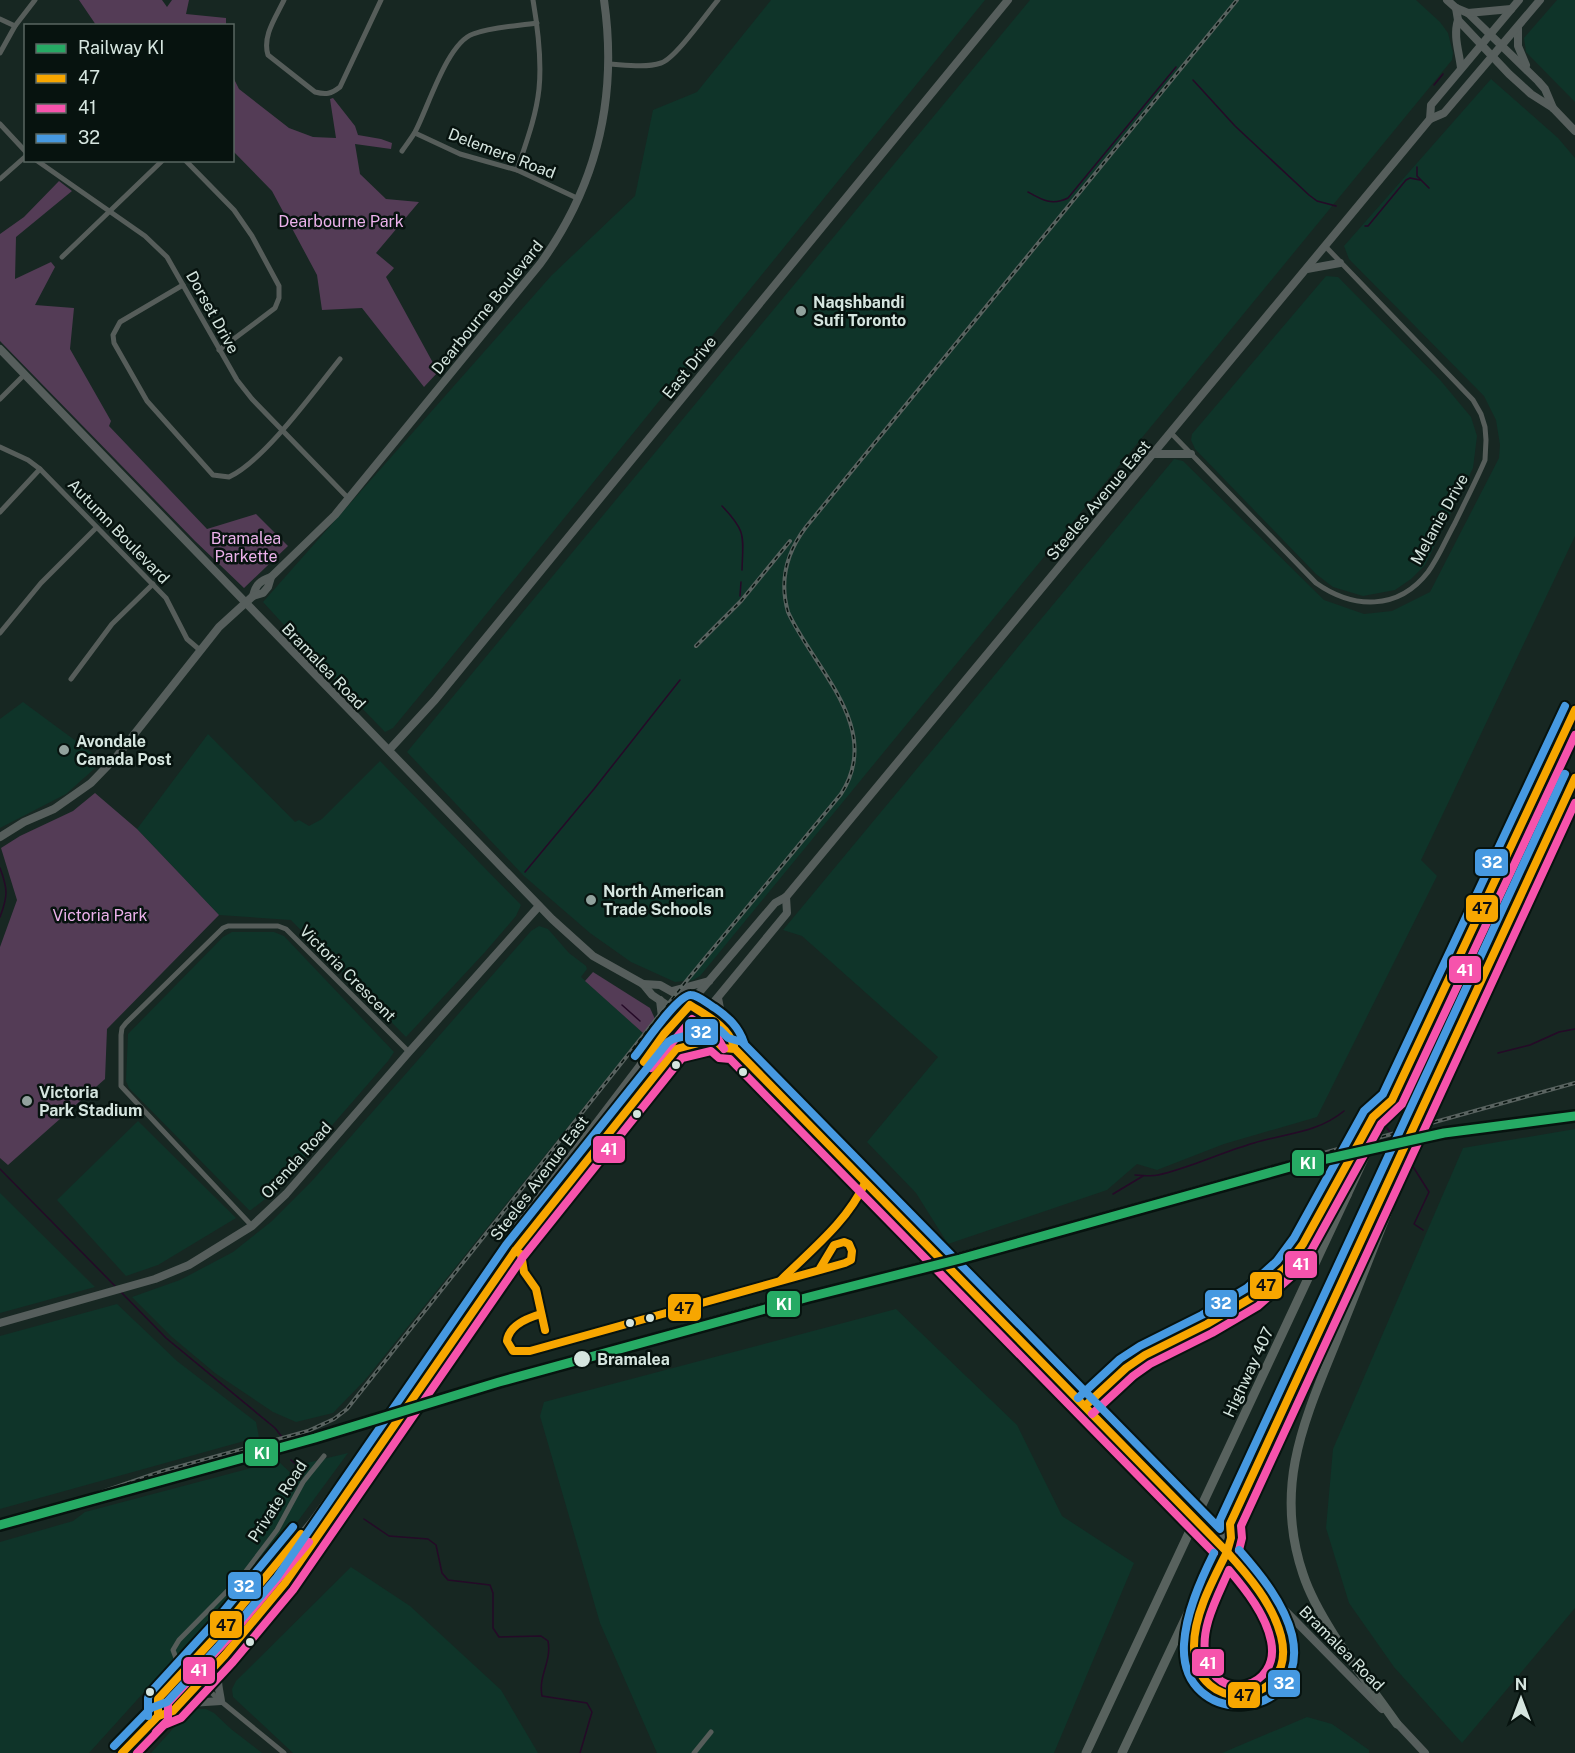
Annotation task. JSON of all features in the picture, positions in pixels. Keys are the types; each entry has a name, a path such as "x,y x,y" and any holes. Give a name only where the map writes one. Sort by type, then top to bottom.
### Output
{"highway":[{"name":"Highway 407","path":"1086,1753 1575,710"},
{"path":"1122,1753 1575,778"},
{"path":"1397,1724 1335,1634 1312,1594 1300,1563 1295,1541 1291,1510 1292,1474 1301,1432 1312,1401 1432,1106 1431,1089"},
{"path":"1085,1406 1136,1361 1253,1297 1285,1268 1303,1244 1372,1117 1392,1100"},
{"path":"1230,1524 1231,1540 1198,1620 1195,1653 1201,1673 1211,1685 1224,1694 1246,1696 1255,1694 1271,1683 1281,1667 1283,1652 1278,1626 1236,1560"}],"main road":[{"name":"Dearbourne Boulevard","path":"0,837 24,822 54,809 92,783 117,756 219,627 253,596 261,580 272,577 349,499 540,264 579,199 599,141 607,98 609,64 604,0"},
{"name":"East Drive","path":"389,750 435,700 1008,0"},
{"path":"1447,0 1456,8 1468,13 1531,74 1545,89 1553,108"},
{"name":"Steeles Avenue East","path":"1430,119 1431,105 1519,0"},
{"name":"Steeles Avenue East","path":"158,1716 158,1699 246,1602 310,1523 351,1468 505,1244 664,1034 775,903 786,897 1430,119 1444,113 1540,0"},
{"path":"1456,8 1458,20 1454,33 1459,46 1461,68"},
{"path":"1468,13 1511,9"},
{"path":"1458,20 1492,57 1531,94 1553,108 1575,131"},
{"path":"1518,27 1518,46 1521,57 1531,74"},
{"path":"1307,269 1340,264"},
{"name":"Bramalea Road","path":"0,349 539,906 593,956 643,984 652,995 696,1024 723,1048 735,1049"},
{"path":"1154,454 1191,454"},
{"name":"Steeles Avenue East","path":"122,1753 158,1716 176,1707 225,1655 285,1583 515,1251 676,1048 787,913 786,897"},
{"name":"Orenda Road","path":"0,1323 128,1288 189,1265 252,1226 286,1194 539,906"},
{"path":"672,991 711,981"},
{"name":"Bramalea Road","path":"643,984 660,985 672,991 724,1029 733,1039 735,1049 917,1237 1425,1753"},
{"path":"718,998 724,1029"},
{"path":"660,1000 664,1034"},
{"path":"676,1048 714,1039"},
{"path":"505,1244 515,1251"},
{"path":"176,1707 190,1703 221,1701 218,1675 225,1655"}],"street":[{"path":"0,53 15,26 35,0"},
{"path":"284,0 267,37 268,55 315,93 324,94 333,93 340,87 381,0"},
{"path":"517,170 534,116 539,88 540,51 533,0"},
{"path":"609,64 664,63 718,0"},
{"path":"0,19 15,26"},
{"path":"402,151 415,133 440,77 463,39 473,33 537,23"},
{"path":"0,124 24,152"},
{"name":"Delemere Road","path":"415,133 460,154 517,170 579,199"},
{"path":"0,179 24,156"},
{"name":"Dorset Drive","path":"39,162 110,210 145,236 167,257 237,380 349,499"},
{"path":"62,258 161,162"},
{"path":"187,162 234,210 279,285 279,298 275,308 219,350"},
{"name":"Melanie Drive","path":"1171,433 1316,583 1332,593 1352,601 1380,601 1407,591 1428,571 1485,460 1486,440 1481,414 1464,391 1326,247"},
{"path":"183,285 120,322 113,335 114,344 147,401 213,475 230,477 237,474 265,449 340,358"},
{"path":"0,399 25,374"},
{"name":"Autumn Boulevard","path":"0,447 28,460 40,469 166,598 188,639 201,651"},
{"path":"0,512 40,469"},
{"path":"0,633 41,583 96,528"},
{"path":"71,679 112,624 153,585"},
{"name":"Victoria Crescent","path":"252,1226 121,1086 121,1035 126,1023 223,928 278,926 286,929 409,1052"},
{"name":"Private Road","path":"187,1669 176,1658 174,1648 243,1575 277,1530 303,1482 324,1456"},
{"path":"187,1669 221,1701 284,1753"},
{"path":"694,1753 711,1732"}],"shaded area":[{"path":"771,0 985,0 440,671 393,728 385,732 263,602 551,276 635,196 653,110 697,92"},
{"path":"1030,0 1416,0 1440,22 1448,33 1453,53 1452,60 700,976 693,980 675,982 631,962 590,933 524,876 407,752"},
{"path":"1557,0 1575,0 1575,102 1526,52 1524,38"},
{"path":"1491,79 1558,138 1575,158 1575,536 1421,860 1437,876 1317,1117 1224,1144 1157,1170 1137,1164 1107,1190 948,1244 916,1193 867,1142 938,1057 802,936 783,930 1174,459 1183,461 1324,600 1364,614 1392,611 1430,592 1499,458 1500,445 1496,420 1484,396 1349,259 1344,246"},
{"path":"1326,276 1338,277 1441,381 1471,417 1477,436 1473,468 1425,565 1395,590 1363,596 1333,587 1316,574 1195,449 1191,440 1192,434"},
{"path":"23,702 103,761 66,794 0,828 0,719"},
{"path":"208,734 295,822 299,820 309,826 322,819 380,761 521,905 516,916 485,952 406,1037 291,920 219,915 137,829"},
{"path":"539,926 548,929 569,953 586,966 587,969 581,977 643,1033 365,1380 333,1413 296,1422 273,1412 215,1373 172,1337 132,1297 180,1280 233,1252 272,1221 311,1182 531,931"},
{"path":"232,932 274,932 284,936 394,1052 274,1192 251,1210 129,1088 126,1081 128,1034 223,937"},
{"path":"138,1121 236,1218 158,1265 126,1276 57,1200"},
{"path":"1575,1129 1575,1608 1462,1743 1394,1667 1349,1603 1326,1528 1333,1449 1463,1148"},
{"path":"0,1193 95,1287 0,1313"},
{"path":"117,1304 177,1361 256,1422 259,1437 0,1509 0,1336"},
{"path":"896,1309 1017,1425 1062,1516 1134,1563 1054,1753 657,1753 600,1623 540,1416 544,1402"},
{"path":"348,1453 259,1574 164,1670 89,1753 0,1753 0,1542 73,1521 85,1512 278,1461 294,1476 301,1475 307,1463"},
{"path":"351,1567 410,1606 501,1690 538,1753 293,1753 233,1697 232,1689 236,1681"},
{"path":"206,1709 214,1713 262,1753 151,1753 189,1711"},
{"path":"1307,1717 1332,1724 1369,1750 1369,1753 1222,1753"}],"green space":[{"path":"79,0 162,0 167,7 172,0 189,0 186,14 226,18 226,24 95,24"},
{"name":"Dearbourne Park","path":"234,79 239,89 289,128 313,137 336,138 330,99 333,98 355,126 358,135 392,143 391,149 355,144 360,174 386,199 419,202 376,253 394,268 386,277 438,372 424,387 362,308 322,310 317,275 272,191 234,152"},
{"name":"Bramalea Parkette","path":"59,181 72,191 16,237 15,279 51,262 55,267 35,305 74,308 70,349 111,421 109,426 207,529 256,514 288,546 244,588 195,541 0,341 0,234 24,217"},
{"name":"Victoria Park","path":"95,793 137,829 219,915 107,1029 105,1079 8,1165 0,1158 0,947 17,900 1,848 20,836 73,811"},
{"path":"593,972 650,1008 655,1019 643,1033 585,981"}],"waterway":[{"path":"1028,192 1052,202 1068,198 1176,67"},
{"path":"1434,85 1443,74"},
{"path":"1193,80 1235,126 1309,195 1317,201 1336,206"},
{"path":"1417,167 1417,176 1429,188"},
{"path":"1365,226 1368,226 1406,180 1410,178 1420,180"},
{"path":"722,506 736,522 742,535 742,570"},
{"path":"740,596 741,582"},
{"path":"525,872 680,680"},
{"path":"0,868 6,892 0,917"},
{"path":"622,1005 640,1021"},
{"path":"1498,1053 1530,1045 1559,1032 1575,1029"},
{"path":"1135,1175 1155,1176 1242,1147 1301,1132 1323,1124 1344,1111"},
{"path":"1385,1125 1399,1146"},
{"path":"1412,1165 1429,1192 1414,1224 1423,1230"},
{"path":"0,1169 115,1286"},
{"path":"1113,1194 1143,1176"},
{"path":"121,1292 166,1338 275,1428 282,1437"},
{"path":"291,1460 304,1472"},
{"path":"364,1519 389,1536 428,1539 436,1545 442,1573 448,1580 490,1585 493,1593 493,1628 499,1637 541,1636 548,1641 549,1649 541,1688 542,1696 587,1703 592,1712 580,1753"}],"railway":[{"path":"93,1495 163,1471 308,1431 334,1419 347,1409 688,979 841,794 852,770 855,746 850,722 840,700 788,612 784,578 793,547 806,527 1237,0"},
{"path":"696,646 741,601 790,541"},
{"path":"324,1431 498,1378 780,1300 957,1255 1575,1083"},
{"path":"0,1521 101,1493"}],"rail line":[{"name":"KI","path":"0,1525 315,1438 499,1382 809,1297 960,1259 1290,1167 1444,1133 1575,1116"}],"transit line":[{"name":"32","path":"1078,1398 1120,1359 1247,1288 1277,1261 1294,1238 1364,1111 1383,1094 1565,706"},
{"name":"47","path":"1085,1406 1126,1368 1145,1355 1207,1324 1253,1297 1285,1268 1303,1244 1373,1117 1392,1100 1575,710"},
{"name":"41","path":"1092,1414 1133,1376 1150,1364 1212,1333 1258,1306 1293,1275 1312,1249 1381,1124 1402,1104 1575,735"},
{"name":"32","path":"114,1746 151,1708 167,1702 217,1648 277,1577 506,1245 668,1042 714,1029 720,1030 728,1038 742,1042 1220,1529 1220,1520 1565,774"},
{"name":"47","path":"1227,1552 1231,1538 1230,1524 1575,778"},
{"name":"41","path":"1239,1550 1242,1538 1241,1526 1575,803"},
{"name":"32","path":"635,1056 670,1011 685,997 691,995 697,996 729,1019 744,1043"},
{"name":"47","path":"644,1062 664,1034 690,1005 722,1027 734,1046"},
{"name":"41","path":"651,1068 692,1019 716,1035 724,1049"},
{"name":"47","path":"122,1753 158,1716 173,1711 225,1655 285,1583 515,1251 676,1049 714,1039 723,1048 735,1049 1227,1552"},
{"name":"41","path":"137,1753 164,1725 181,1718 233,1662 293,1590 523,1257 682,1058 711,1051 719,1058 730,1059 1214,1553"},
{"name":"47","path":"781,1280 838,1223 865,1183"},
{"name":"47","path":"541,1314 525,1320 511,1331 507,1341 513,1351 530,1351 845,1263 851,1260 852,1251 849,1244 844,1242 834,1245 819,1270"},
{"name":"47","path":"515,1251 521,1254 524,1272 536,1289 545,1330"},
{"name":"32","path":"148,1716 150,1693 213,1624 293,1527"},
{"name":"47","path":"158,1716 158,1699 221,1631 301,1534"},
{"name":"41","path":"156,1732 168,1720 168,1703 229,1638 309,1542"},
{"name":"32","path":"1214,1553 1199,1586 1185,1632 1184,1644 1188,1672 1202,1692 1221,1703 1244,1706 1265,1700 1283,1686 1293,1664 1292,1635 1283,1612 1263,1579 1239,1550"},
{"name":"47","path":"1227,1552 1266,1601 1281,1636 1282,1660 1275,1678 1261,1690 1244,1695 1226,1694 1210,1685 1198,1669 1194,1646 1201,1610 1227,1552"},
{"name":"41","path":"1229,1570 1260,1612 1271,1641 1271,1657 1266,1670 1257,1680 1246,1685 1222,1682 1212,1672 1206,1658 1207,1624 1229,1570"}],"place":[{"name":"Naqshbandi Sufi Toronto","path":"801,311"},
{"name":"Avondale Canada Post","path":"64,750"},
{"name":"North American Trade Schools","path":"591,900"},
{"name":"Victoria Park Stadium","path":"27,1101"},
{"name":"Bramalea","path":"582,1359"}]}
